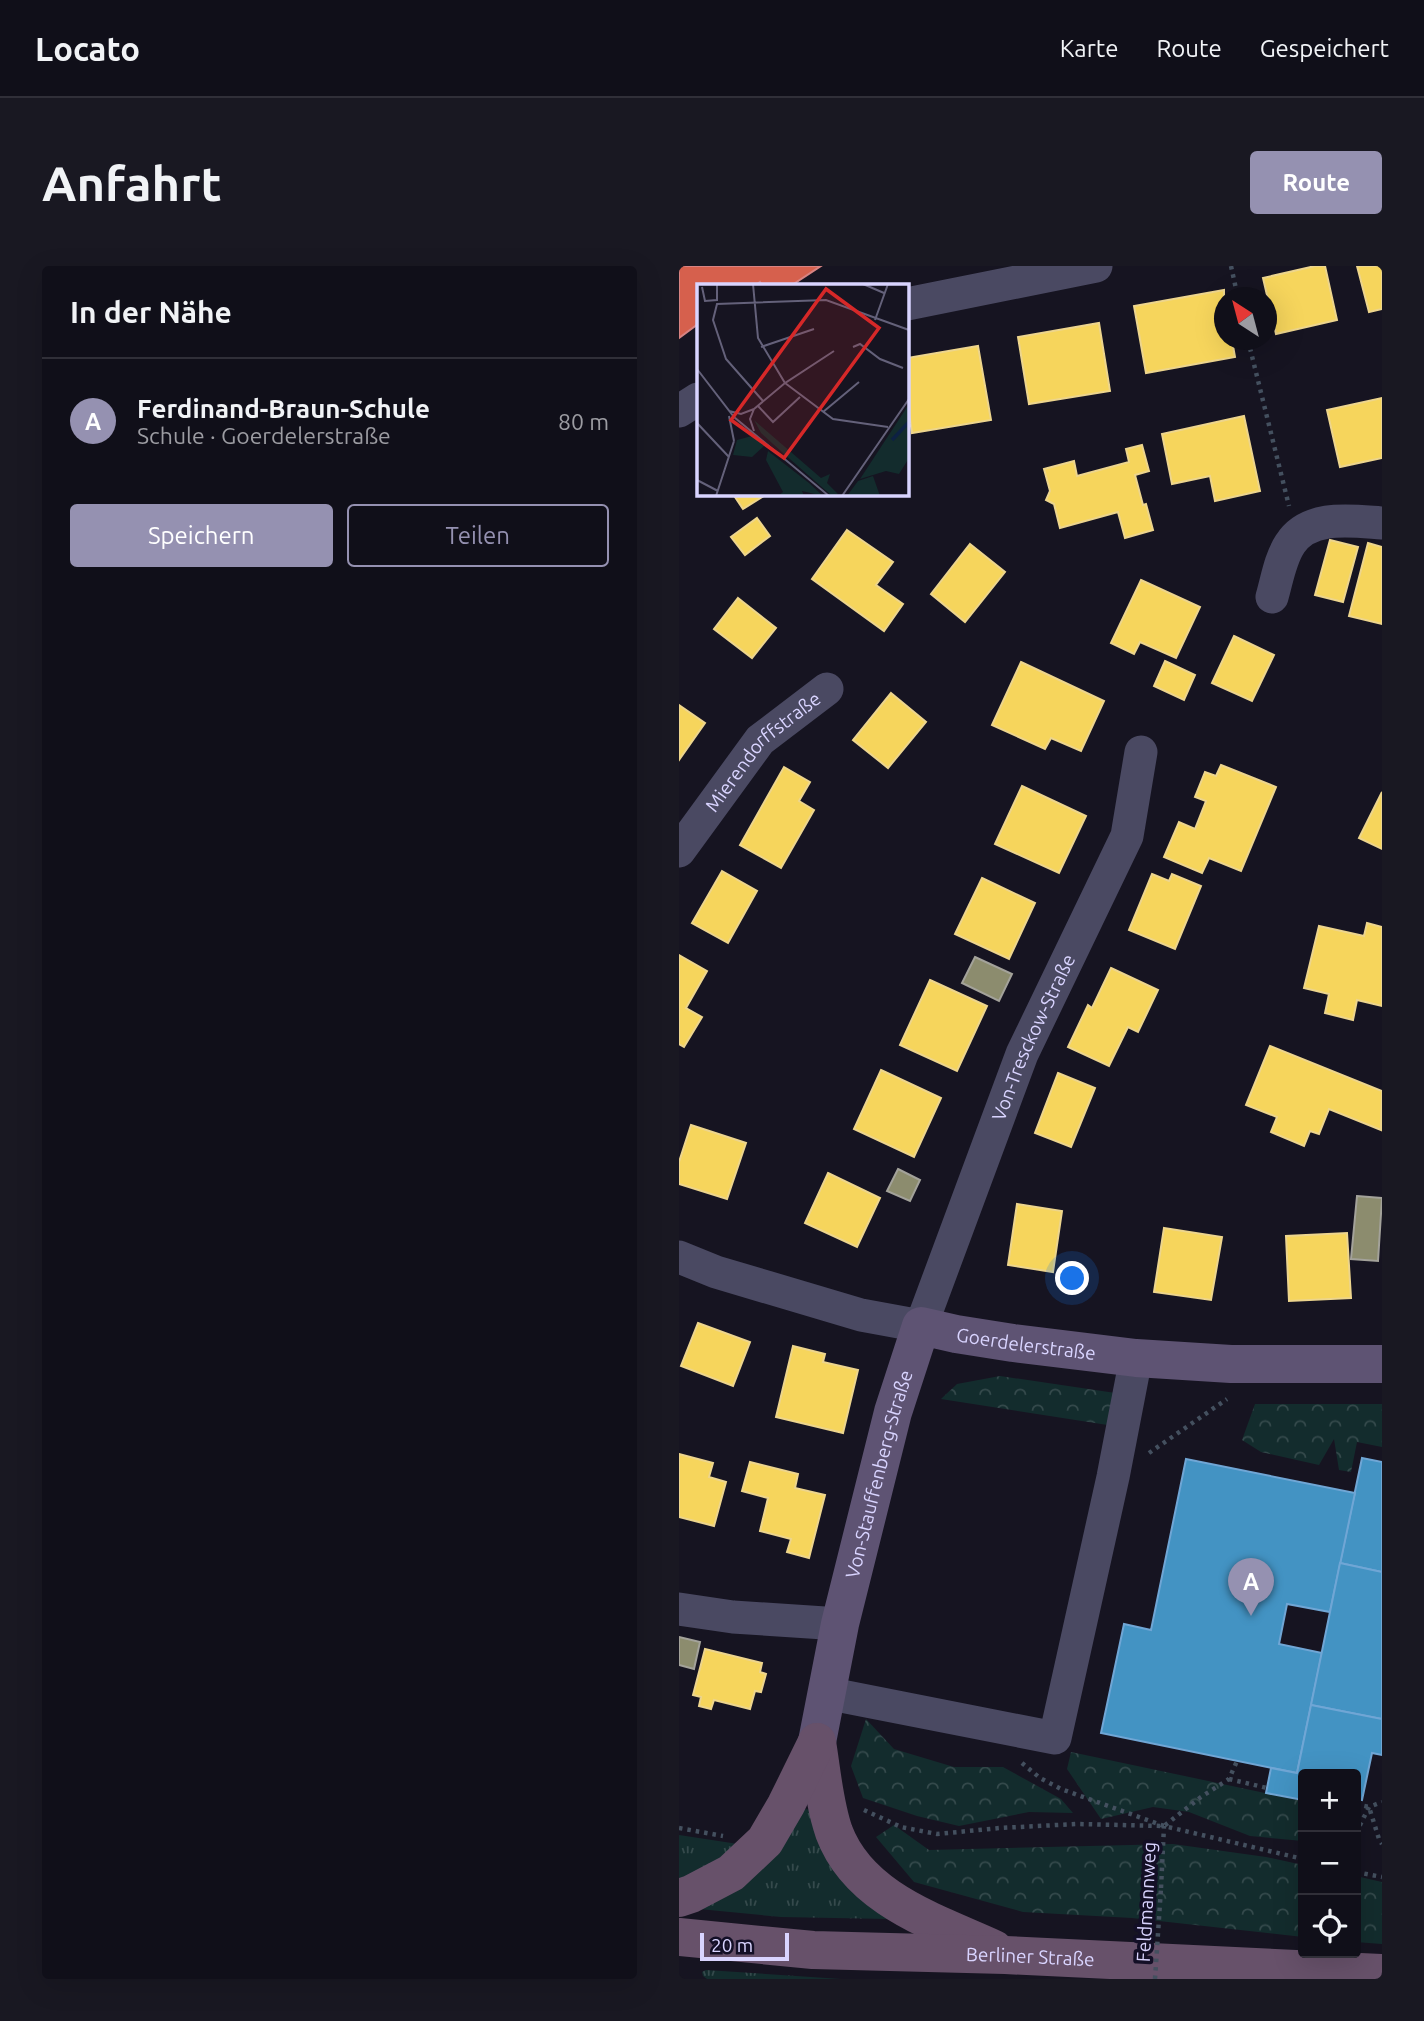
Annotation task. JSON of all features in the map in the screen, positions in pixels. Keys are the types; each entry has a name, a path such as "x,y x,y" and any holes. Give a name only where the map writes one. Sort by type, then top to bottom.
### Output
{"highway":[{"path":"679,1898 731,1873 765,1842 817,1742"},
{"path":"817,1742 828,1810 835,1833 843,1851 857,1870 897,1904 1005,1955"},
{"name":"Berliner Straße","path":"679,1937 813,1950 1005,1955 1382,1973"},
{"path":"911,1979 967,1954"}],"main road":[{"name":"Goerdelerstraße","path":"921,1326 1013,1343 1136,1358 1231,1364 1382,1364"},
{"name":"Von-Stauffenberg-Straße","path":"817,1742 840,1624 893,1412 921,1326"}],"street":[{"path":"908,304 1096,266"},
{"path":"679,411 697,400"},
{"path":"1272,597 1284,557 1299,533 1320,523 1348,520 1382,523"},
{"name":"Mierendorffstraße","path":"679,851 760,740 827,689"},
{"name":"Von-Tresckow-Straße","path":"921,1326 1023,1054 1127,836 1141,752"},
{"name":"Goerdelerstraße","path":"679,1257 716,1272 861,1315 921,1326"},
{"path":"826,1693 1055,1738 1113,1477 1136,1358"},
{"path":"679,1609 733,1617 840,1624"}],"path":[{"path":"1231,266 1236,287"},
{"path":"1250,350 1285,492 1299,533"},
{"path":"1113,1477 1227,1399"},
{"path":"1025,1732 1019,1757 1026,1768 1061,1789 1164,1826 1298,1858"},
{"path":"856,1802 865,1810 901,1827 937,1834 1076,1824 1164,1826 1229,1779 1237,1761"},
{"path":"1229,1779 1266,1788"},
{"path":"1361,1805 1369,1807 1382,1801"},
{"path":"1356,1832 1369,1807"},
{"path":"1369,1807 1378,1839 1382,1844"},
{"name":"Feldmannweg","path":"1155,1979 1164,1826"},
{"path":"1361,1873 1382,1877"}],"green space":[{"path":"1000,1376 1122,1394 1114,1426 941,1399 957,1384"},
{"path":"1255,1404 1382,1404 1382,1447 1357,1442 1351,1472 1339,1470 1334,1439 1319,1465 1261,1452 1242,1440"},
{"path":"866,1719 894,1749 954,1767 1003,1767 1061,1799 1073,1813 1029,1812 959,1826 917,1816 863,1798 851,1766"},
{"path":"1071,1752 1298,1800 1298,1841 1250,1836 1189,1812 1153,1807 1101,1819 1067,1769"},
{"path":"803,1809 816,1810 889,1919 781,1917 699,1909"},
{"path":"894,1825 929,1850 1173,1844 1298,1864 1298,1936 1132,1918 1023,1912 914,1882 876,1837"},
{"path":"679,1835 738,1844 713,1869 679,1883"},
{"path":"1361,1877 1382,1882 1382,1944 1361,1942"},
{"path":"706,1970 841,1979 707,1979 702,1972"}],"building: Wohnen":[{"path":"1325,266 1337,320 1277,334 1277,287 1265,287 1263,278"},
{"path":"1357,266 1382,266 1382,309 1369,312"},
{"path":"1214,292 1214,350 1234,350 1235,357 1146,373 1134,306"},
{"path":"1099,323 1110,391 1029,404 1018,337"},
{"path":"978,346 991,420 912,433 908,405 908,358"},
{"path":"1382,398 1382,458 1340,467 1327,410"},
{"path":"1244,416 1260,491 1215,501 1210,476 1172,484 1162,434"},
{"path":"1142,445 1149,471 1135,475 1153,530 1125,538 1118,512 1060,528 1054,504 1046,500 1050,491 1044,469 1074,461 1077,476 1129,462 1126,449"},
{"path":"734,495 765,495 743,509"},
{"path":"757,518 770,536 745,555 731,537"},
{"path":"847,530 893,562 876,585 903,604 884,631 812,579"},
{"path":"1330,540 1358,547 1343,602 1315,595"},
{"path":"1368,543 1382,547 1382,624 1349,616"},
{"path":"970,544 1005,572 965,622 931,594"},
{"path":"1141,580 1200,607 1176,658 1140,642 1134,654 1111,643"},
{"path":"738,598 776,628 752,658 714,629"},
{"path":"1234,636 1274,655 1252,701 1212,683"},
{"path":"1165,661 1195,675 1184,700 1154,686"},
{"path":"1021,662 1104,701 1081,751 1051,738 1045,749 992,725"},
{"path":"891,693 926,722 888,768 853,740"},
{"path":"679,705 705,723 679,760"},
{"path":"1221,765 1276,787 1241,871 1209,858 1202,873 1164,857 1179,822 1195,829 1206,801 1195,797 1205,772 1216,776"},
{"path":"784,767 810,782 799,801 814,810 781,868 740,845"},
{"path":"1022,786 1086,816 1059,873 995,844"},
{"path":"1382,792 1382,849 1359,838"},
{"path":"722,871 757,891 728,943 692,923"},
{"path":"1152,874 1169,881 1172,874 1201,886 1175,949 1129,930"},
{"path":"982,878 1035,903 1009,959 955,934"},
{"path":"1367,923 1382,927 1382,1006 1357,1000 1353,1020 1325,1013 1329,994 1304,988 1319,926 1364,936"},
{"path":"679,955 707,971 686,1008 702,1017 684,1047 679,1044"},
{"path":"1111,968 1158,990 1138,1032 1128,1027 1109,1066 1068,1047 1088,1005 1092,1008"},
{"path":"930,980 987,1006 957,1071 900,1045"},
{"path":"1270,1046 1382,1091 1381,1130 1329,1109 1319,1134 1310,1131 1304,1146 1271,1132 1277,1117 1246,1105"},
{"path":"881,1070 941,1098 914,1157 854,1129"},
{"path":"1058,1073 1095,1088 1071,1147 1035,1133"},
{"path":"691,1125 746,1143 727,1199 679,1184 679,1162"},
{"path":"828,1173 880,1198 857,1247 805,1223"},
{"path":"1017,1204 1062,1211 1053,1272 1008,1265"},
{"path":"1164,1228 1222,1237 1211,1300 1154,1292"},
{"path":"1347,1233 1351,1298 1289,1301 1286,1236"},
{"path":"698,1323 750,1342 733,1386 681,1366"},
{"path":"793,1346 825,1354 823,1362 858,1370 843,1433 776,1417"},
{"path":"679,1454 713,1463 709,1477 726,1482 714,1526 679,1517"},
{"path":"750,1462 798,1474 795,1488 825,1495 809,1558 787,1552 791,1539 760,1531 768,1498 742,1491"},
{"path":"705,1649 762,1663 760,1672 766,1674 761,1692 755,1691 750,1709 714,1700 711,1709 699,1706 701,1697 693,1695"}],"building: Handel":[{"path":"821,266 794,284 697,284 697,325 679,338 679,268"}],"building: Schulen":[{"path":"1362,1458 1382,1462 1382,1572 1340,1563"},
{"path":"1186,1459 1355,1493 1330,1612 1287,1604 1279,1644 1322,1653 1297,1773 1101,1733 1124,1624 1151,1630"},
{"path":"1340,1563 1382,1572 1382,1719 1311,1705"},
{"path":"1311,1705 1382,1719 1382,1755 1372,1753 1362,1800 1361,1769 1298,1769 1298,1799 1266,1793 1271,1768 1297,1773"}],"building: Industrie":[{"path":"975,957 1012,974 999,1001 962,983"},
{"path":"898,1169 920,1180 910,1201 887,1191"},
{"path":"1357,1196 1382,1198 1378,1261 1351,1259"},
{"path":"679,1637 700,1642 694,1669 679,1665"}],"place":[{"name":"Ferdinand-Braun-Schule","path":"1251,1616"}]}
